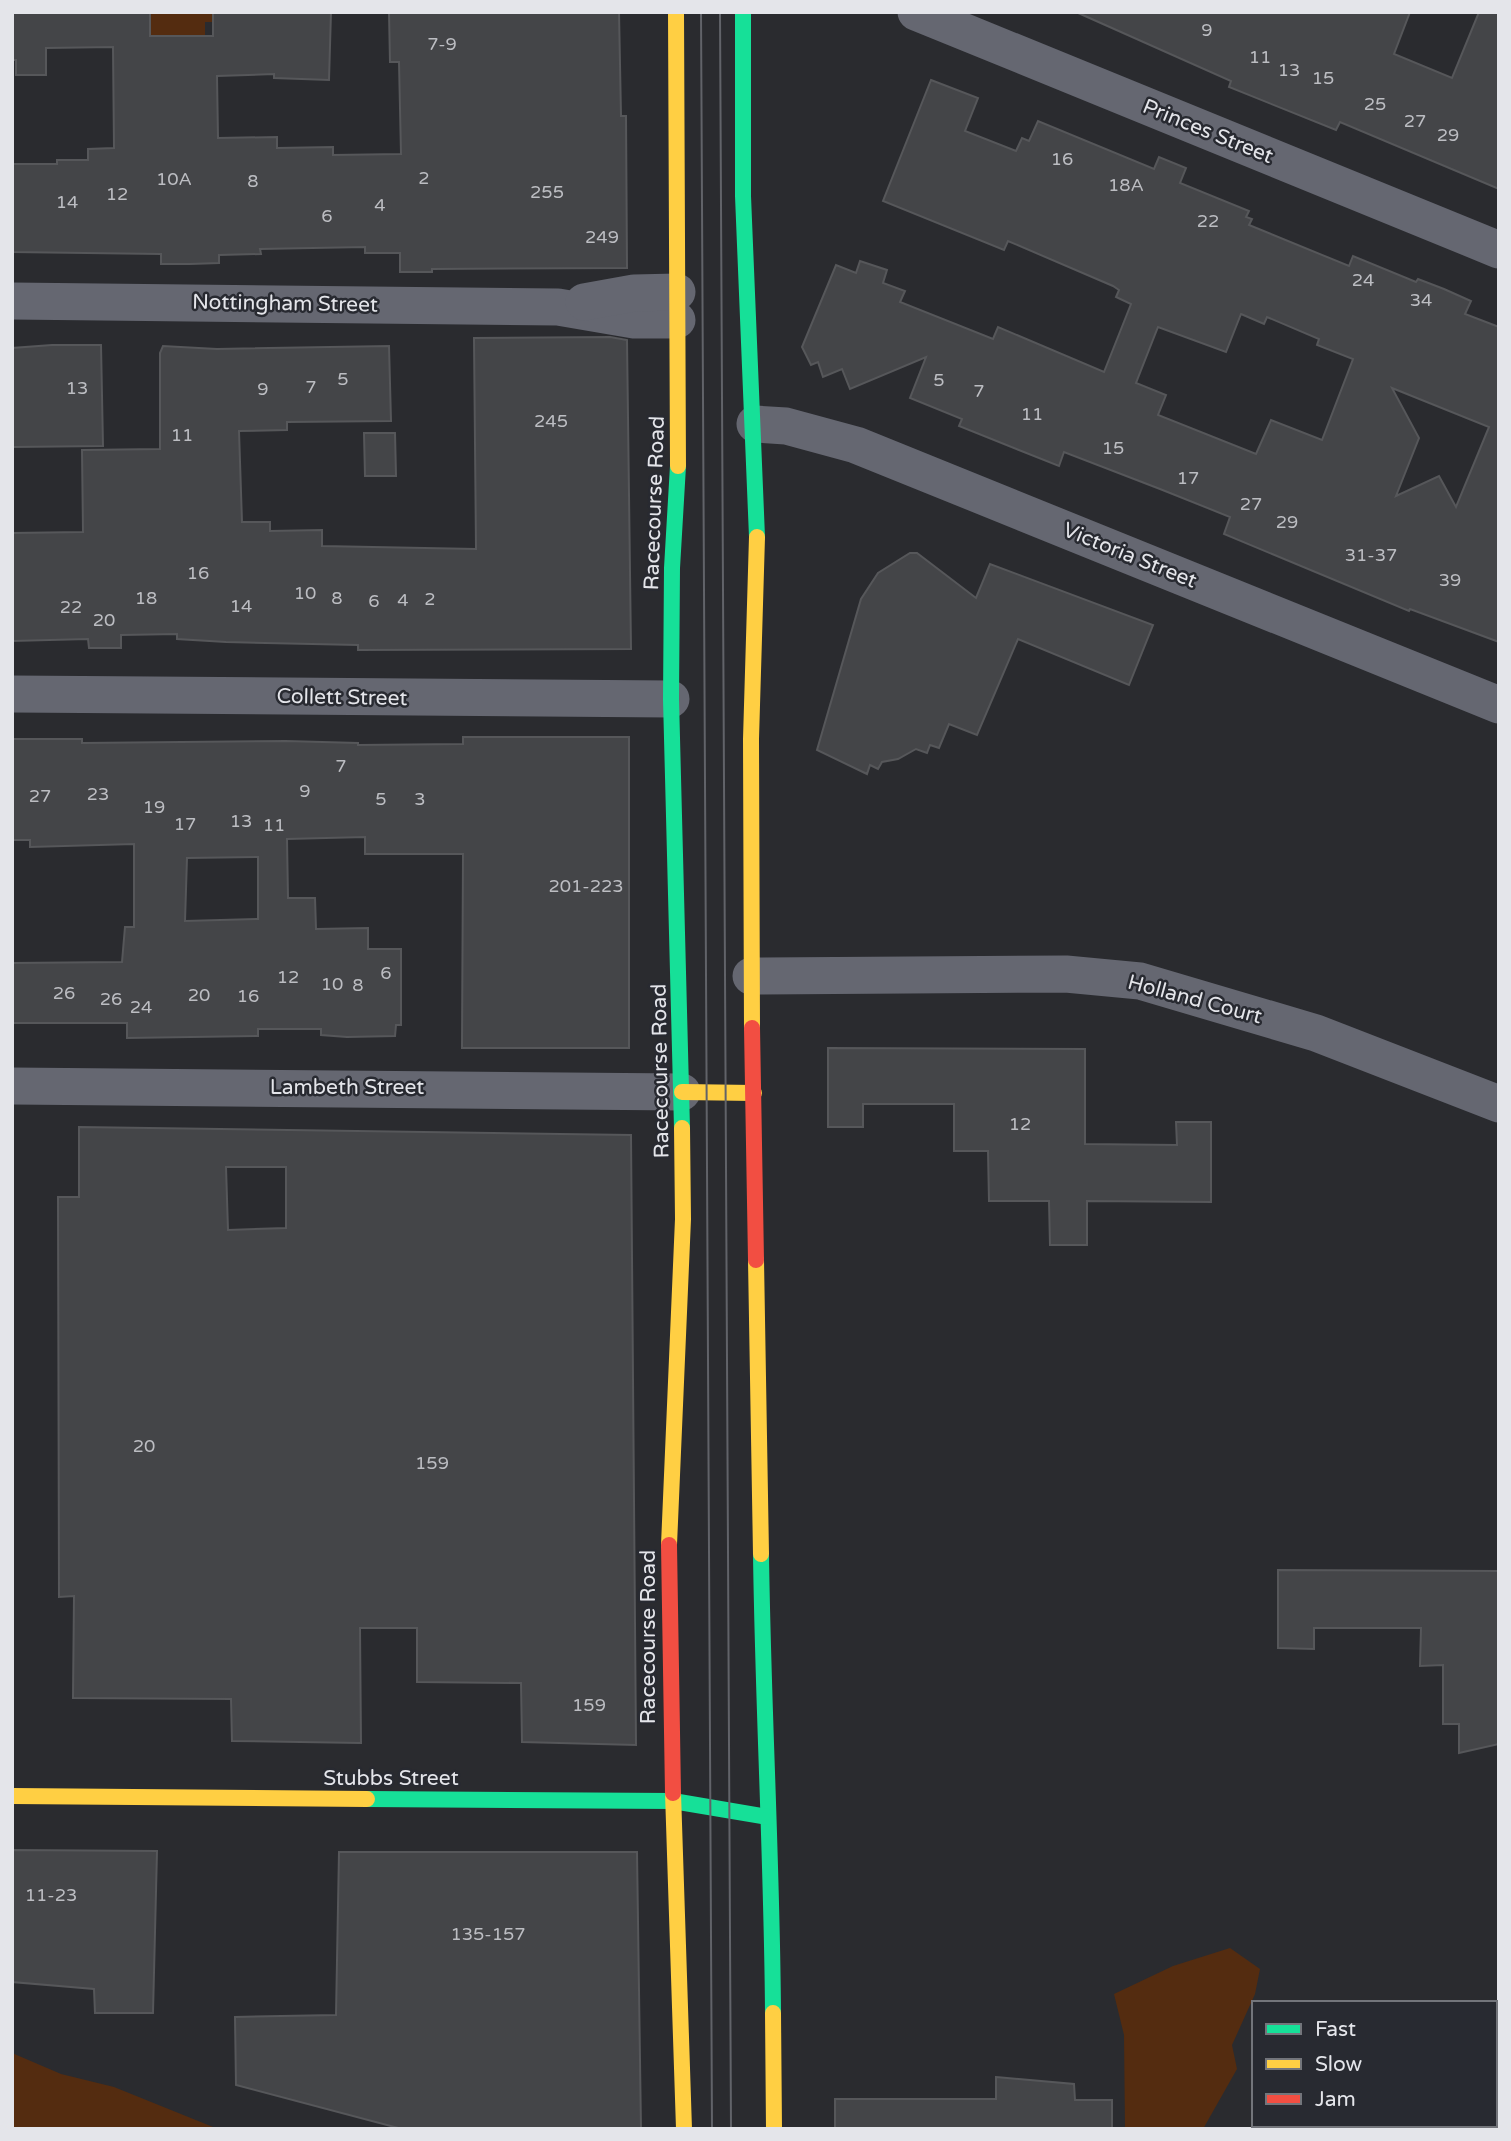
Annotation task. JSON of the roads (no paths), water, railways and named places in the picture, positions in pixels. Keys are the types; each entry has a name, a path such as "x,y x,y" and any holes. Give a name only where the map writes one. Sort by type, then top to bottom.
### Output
{"main road":[{"name":"Racecourse Road","path":"676,12 678,467 671,699 683,1219 669,1513 673,1801 684,2129"},
{"path":"743,12 743,196 758,503 751,739 751,976 756,1347 768,1816 772,1865 774,2129"},
{"path":"682,1092 754,1093"},
{"name":"Stubbs Street","path":"12,1796 673,1801 768,1816"}],"street":[{"name":"Princes Street","path":"916,12 1499,250"},
{"name":"Nottingham Street","path":"12,300 558,307 634,320 677,306"},
{"name":"Victoria Street","path":"755,424 786,426 856,444 1499,705"},
{"name":"Collett Street","path":"12,694 671,699"},
{"name":"Holland Court","path":"751,976 1066,974 1140,981 1316,1032 1499,1104"},
{"name":"Lambeth Street","path":"12,1086 682,1092"}],"tram line":[{"path":"701,12 712,2129"},
{"path":"720,12 731,2129"}]}
